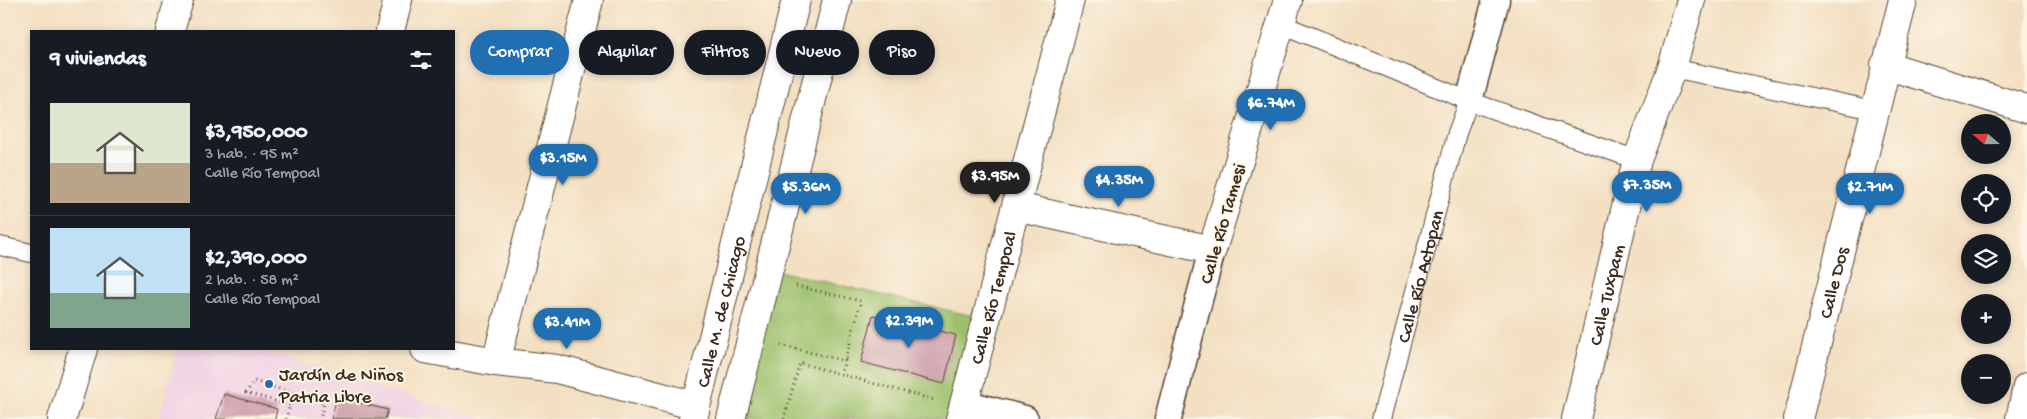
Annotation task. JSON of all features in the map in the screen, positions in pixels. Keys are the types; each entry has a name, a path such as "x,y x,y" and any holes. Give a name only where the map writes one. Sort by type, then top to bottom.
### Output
{"street":[{"path":"170,30 179,0"},
{"path":"390,30 398,0"},
{"path":"496,362 589,0"},
{"name":"Calle M. de Chicago","path":"695,413 796,0"},
{"name":"Calle M. de Chicago","path":"731,419 768,279 837,0"},
{"name":"Calle Río Tempoal","path":"954,408 1016,207 1070,0"},
{"path":"1469,101 1496,0"},
{"name":"Calle Tuxpam","path":"1576,419 1637,160 1672,68 1691,0"},
{"name":"Calle Dos","path":"1798,419 1903,0"},
{"name":"Calle Río Tamesi","path":"1168,419 1212,250 1284,12"},
{"path":"1886,65 2027,110"},
{"path":"1016,207 1212,250"},
{"path":"62,419 83,350"},
{"path":"430,350 496,362 557,369 695,413"},
{"path":"2020,419 2027,387"},
{"path":"954,408 1025,419"}],"lane":[{"path":"1284,12 1469,101 1637,160"},
{"path":"1672,68 1874,110"},
{"name":"Calle Río Actopan","path":"1381,419 1457,133 1469,101"},
{"path":"0,246 30,253"}],"path":[{"path":"768,279 861,301 840,374"},
{"path":"753,338 845,361"},
{"path":"784,419 800,363 954,408"},
{"path":"286,419 290,405 246,393 254,381 324,404 320,419"}],"shaded area":[{"name":"Jardín de Niños Patria Libre","path":"177,350 258,350 483,419 159,419"}],"green space":[{"path":"770,269 986,319 960,419 731,419"}],"building":[{"path":"873,315 956,335 944,384 861,362"},
{"path":"224,394 277,409 275,419 216,419"},
{"path":"337,397 388,410 385,419 331,419"}],"place":[{"name":"Jardín de Niños Patria Libre","path":"269,384"}]}
